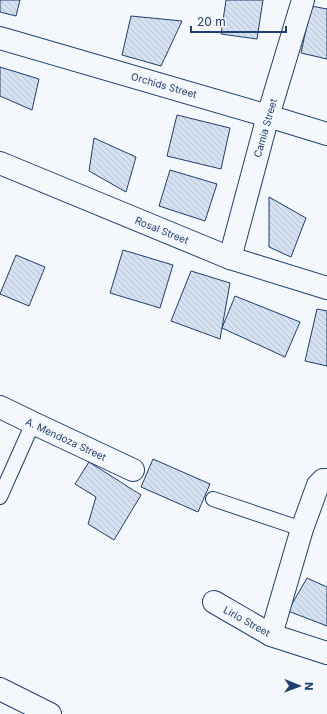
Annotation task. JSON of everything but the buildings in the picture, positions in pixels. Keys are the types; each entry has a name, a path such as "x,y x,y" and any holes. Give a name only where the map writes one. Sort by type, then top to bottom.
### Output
{"street":[{"name":"Camia Street","path":"230,258 268,116 303,0"},
{"name":"Orchids Street","path":"0,38 327,134"},
{"name":"Rosal Street","path":"0,163 230,258 327,288"},
{"name":"A. Mendoza Street","path":"0,406 133,470"},
{"path":"271,635 302,529 318,485 323,480 327,480"},
{"name":"Lirio Street","path":"214,602 271,635 327,653"},
{"path":"0,689 50,714"}],"lane":[{"path":"0,496 33,423"},
{"path":"213,499 302,529"}]}
